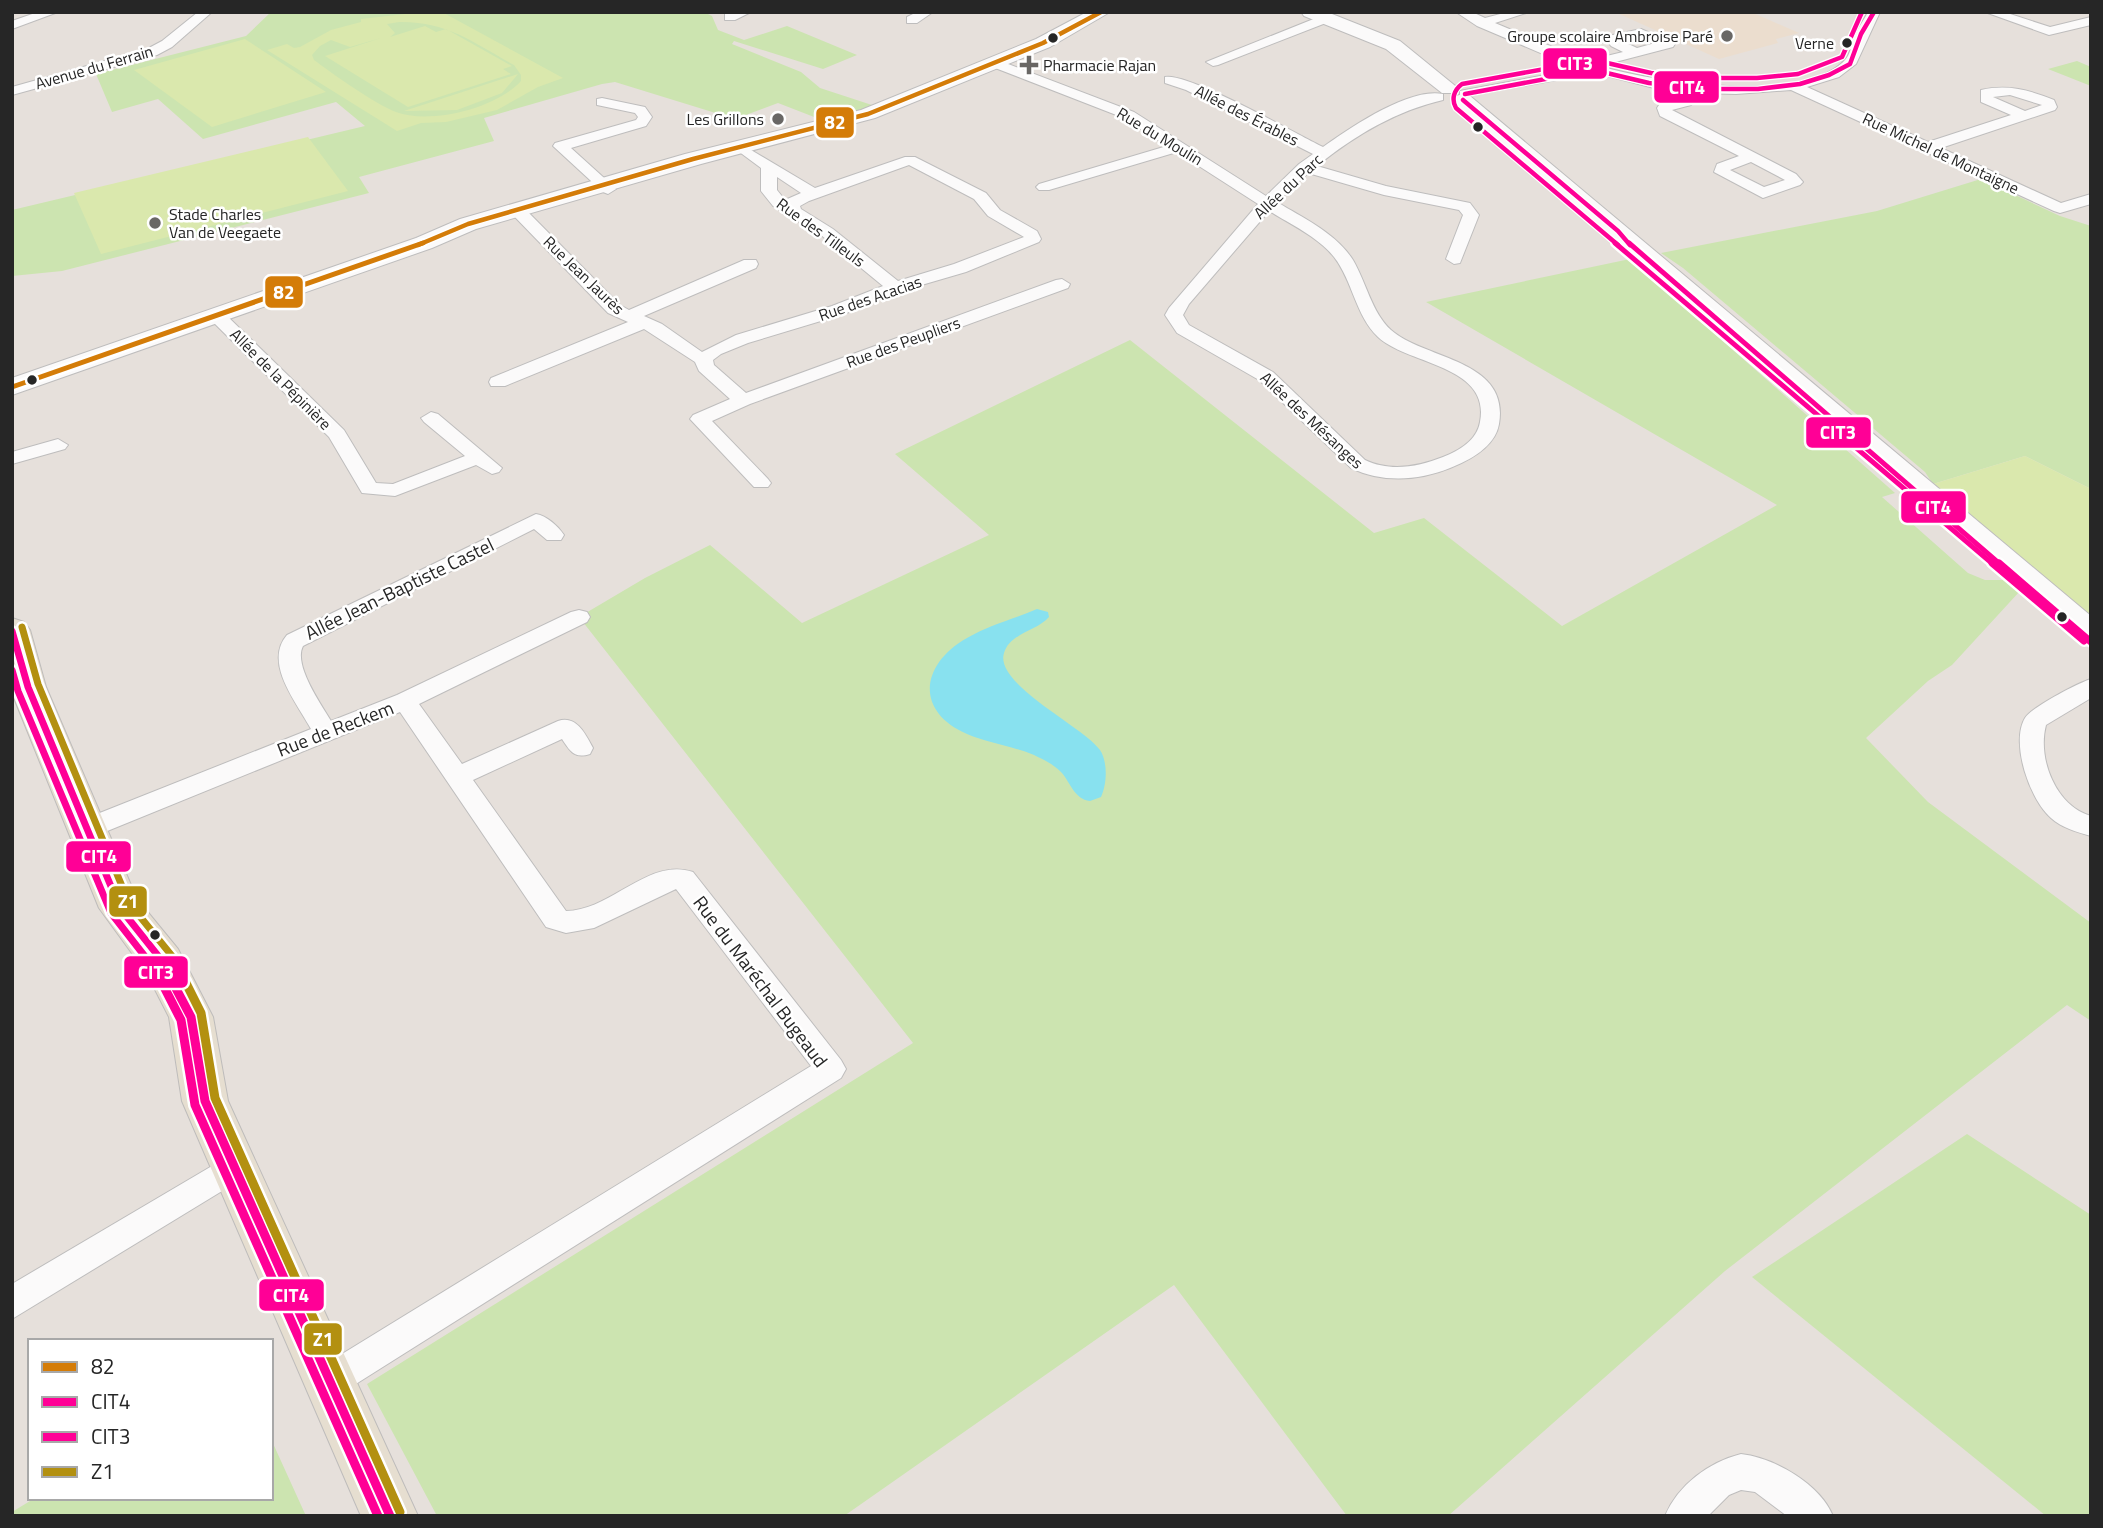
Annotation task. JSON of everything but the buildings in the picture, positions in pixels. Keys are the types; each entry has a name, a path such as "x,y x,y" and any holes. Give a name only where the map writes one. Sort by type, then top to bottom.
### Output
{"main road":[{"path":"12,630 28,687 120,908 163,962 191,1017 205,1101 390,1516"}],"street":[{"path":"12,25 52,12"},
{"name":"Avenue du Ferrain","path":"12,91 152,52 167,44 206,12"},
{"path":"730,17 745,12"},
{"path":"912,20 927,12"},
{"path":"12,387 520,212 741,148 855,119 995,63 1069,30 1101,12"},
{"path":"1462,12 1533,48 1588,68 1641,82 1689,88 1748,90 1792,85 1821,78 1850,64 1861,34 1874,12"},
{"path":"1482,23 1523,12"},
{"path":"1992,12 2045,31 2091,21"},
{"path":"1213,62 1318,15 1393,45 1618,231 2091,633"},
{"name":"Allée du Parc","path":"1175,320 1178,307 1265,202 1323,153 1391,112 1415,102 1588,68 1634,52"},
{"name":"Rue du Moulin","path":"995,63 1122,111 1314,234 1343,258 1385,335 1399,344 1446,361 1466,372 1480,386 1491,408 1492,422 1486,436 1475,449 1459,459 1427,469 1379,473"},
{"name":"Allée des Érables","path":"1170,80 1186,85 1323,153"},
{"name":"Rue Michel de Montaigne","path":"1792,85 2060,208 2091,199"},
{"path":"1689,88 1689,99 1664,108 1665,113 1752,157"},
{"path":"602,102 640,110 645,117 641,123 559,146 606,187"},
{"path":"1928,147 2024,116"},
{"path":"1044,187 1179,147"},
{"name":"Rue des Tilleuls","path":"741,148 813,194"},
{"name":"Rue des Acacias","path":"704,359 715,350 742,339 838,310 895,287 981,261 1033,239 1031,234 995,213 980,196 914,160 902,160 813,194"},
{"name":"Rue des Tilleuls","path":"769,167 770,193 779,203 827,232 895,287"},
{"path":"1304,167 1384,191 1464,206 1471,215 1454,259"},
{"path":"793,211 795,201 813,194"},
{"name":"Rue Jean Jaurès","path":"520,212 614,309 657,328 686,352 704,359 705,367 743,400"},
{"path":"1618,231 1642,258 2091,642"},
{"path":"498,382 750,264"},
{"name":"Rue des Peupliers","path":"743,400 1062,284"},
{"name":"Allée de la Pépinière","path":"217,316 337,434 369,489 395,490 486,463 431,418"},
{"name":"Allée des Mésanges","path":"1175,320 1183,329 1259,370 1358,464 1369,471 1379,473"},
{"path":"743,400 700,419 761,483"},
{"path":"12,458 58,445"},
{"name":"Allée Jean-Baptiste Castel","path":"325,732 289,662 289,649 293,642 310,631 536,520 554,535"},
{"name":"Rue de Reckem","path":"86,829 405,701 579,617"},
{"path":"2091,687 2036,720 2031,744 2046,797 2061,813 2091,825"},
{"name":"Rue du Maréchal Bugeaud","path":"328,1382 831,1069 687,881 680,878 668,879 588,920 570,925 561,923 552,915 405,701"},
{"path":"457,777 566,727 581,748"},
{"path":"12,1303 234,1167"},
{"path":"1684,1516 1717,1482 1731,1474 1746,1473 1766,1478 1815,1516"}],"shaded area":[{"name":"Groupe scolaire Ambroise Paré","path":"1615,12 1751,12 1799,33 1776,39 1778,43 1719,59"}],"green space":[{"path":"271,12 704,12 712,16 718,30 744,40 787,26 857,55 823,69 734,41 732,44 801,72 820,88 875,106 827,122 778,103 735,119 615,82 602,84 484,118 494,141 359,177 369,193 62,271 12,276 12,210 365,126 336,102 203,139 158,99 112,112 96,74 246,36"},
{"path":"442,12 563,78 538,87 497,110 446,122 421,123 397,131 267,50 287,44 294,48 300,47 331,30 361,22 361,19","holes":["416,23 445,29 436,32 425,26 390,37 395,33 387,24","449,30 514,65 521,75 521,81 510,91 480,106 444,115 410,116 387,108 366,96 314,60 312,55 320,46 331,40 350,47 381,38 325,56 408,107 511,74 503,69 512,66"]},
{"path":"245,39 326,92 212,127 134,70"},
{"path":"2077,61 2091,67 2091,86 2048,69"},
{"path":"518,74 502,93 457,110 404,111"},
{"name":"Stade Charles Van de Veegaete","path":"308,137 348,191 101,254 74,193"},
{"path":"1981,179 2060,216 2091,226 2091,489 2025,456 1933,484 1925,472 1683,268 1661,253 1877,211"},
{"path":"1630,259 1895,493 1882,497 1968,573 1985,580 2004,580 2020,591 1952,665 1928,681 1866,738 1928,802 2091,923 2091,1021 2067,1005 1725,1271 1448,1516 1347,1516 1174,1285 844,1516 437,1516 367,1384 913,1043 579,617 645,578 710,545 802,623 989,535 895,454 1130,340 1374,533 1424,518 1562,626 1777,505 1426,302"},
{"path":"2025,456 2091,489 2091,616 1933,484"},
{"path":"1967,1134 2091,1215 2091,1516 2046,1516 1752,1277"},
{"path":"273,1443 306,1516 12,1516 12,1512 32,1500 273,1500"}],"water":[{"path":"1037,609 1048,612 1049,617 1007,646 1004,653 1005,665 1026,691 1091,740 1100,750 1106,773 1104,786 1101,797 1090,801 1080,797 1061,772 1045,760 967,734 950,724 938,713 932,700 930,687 933,674 940,661 952,649 984,629"}],"transit line":[{"name":"82","path":"12,387 424,243 468,224 693,159 868,114 1043,43 1101,12"},
{"name":"CIT3","path":"1862,12 1842,57 1798,74 1757,78 1703,78 1651,73 1594,60 1462,84 1456,89 1453,102 1456,108 2084,641"},
{"name":"CIT4","path":"1465,94 1594,70 1649,83 1702,89 1758,89 1800,84 1829,75 1850,64 1861,34 1874,12"},
{"name":"CIT4","path":"1463,100 2091,642"},
{"name":"Z1","path":"22,627 38,684 129,903 172,956 201,1013 215,1098 400,1512"},
{"name":"CIT4","path":"12,631 28,687 120,908 163,962 191,1017 205,1101 390,1516"},
{"name":"CIT3","path":"12,670 18,691 111,913 154,968 181,1020 195,1105 378,1516"}],"place":[{"name":"Groupe scolaire Ambroise Paré","path":"1727,36"},
{"name":"Verne","path":"1847,43"},
{"name":"Pharmacie Rajan","path":"1029,65"},
{"name":"Les Grillons","path":"778,119"},
{"name":"Stade Charles Van de Veegaete","path":"155,223"}]}
